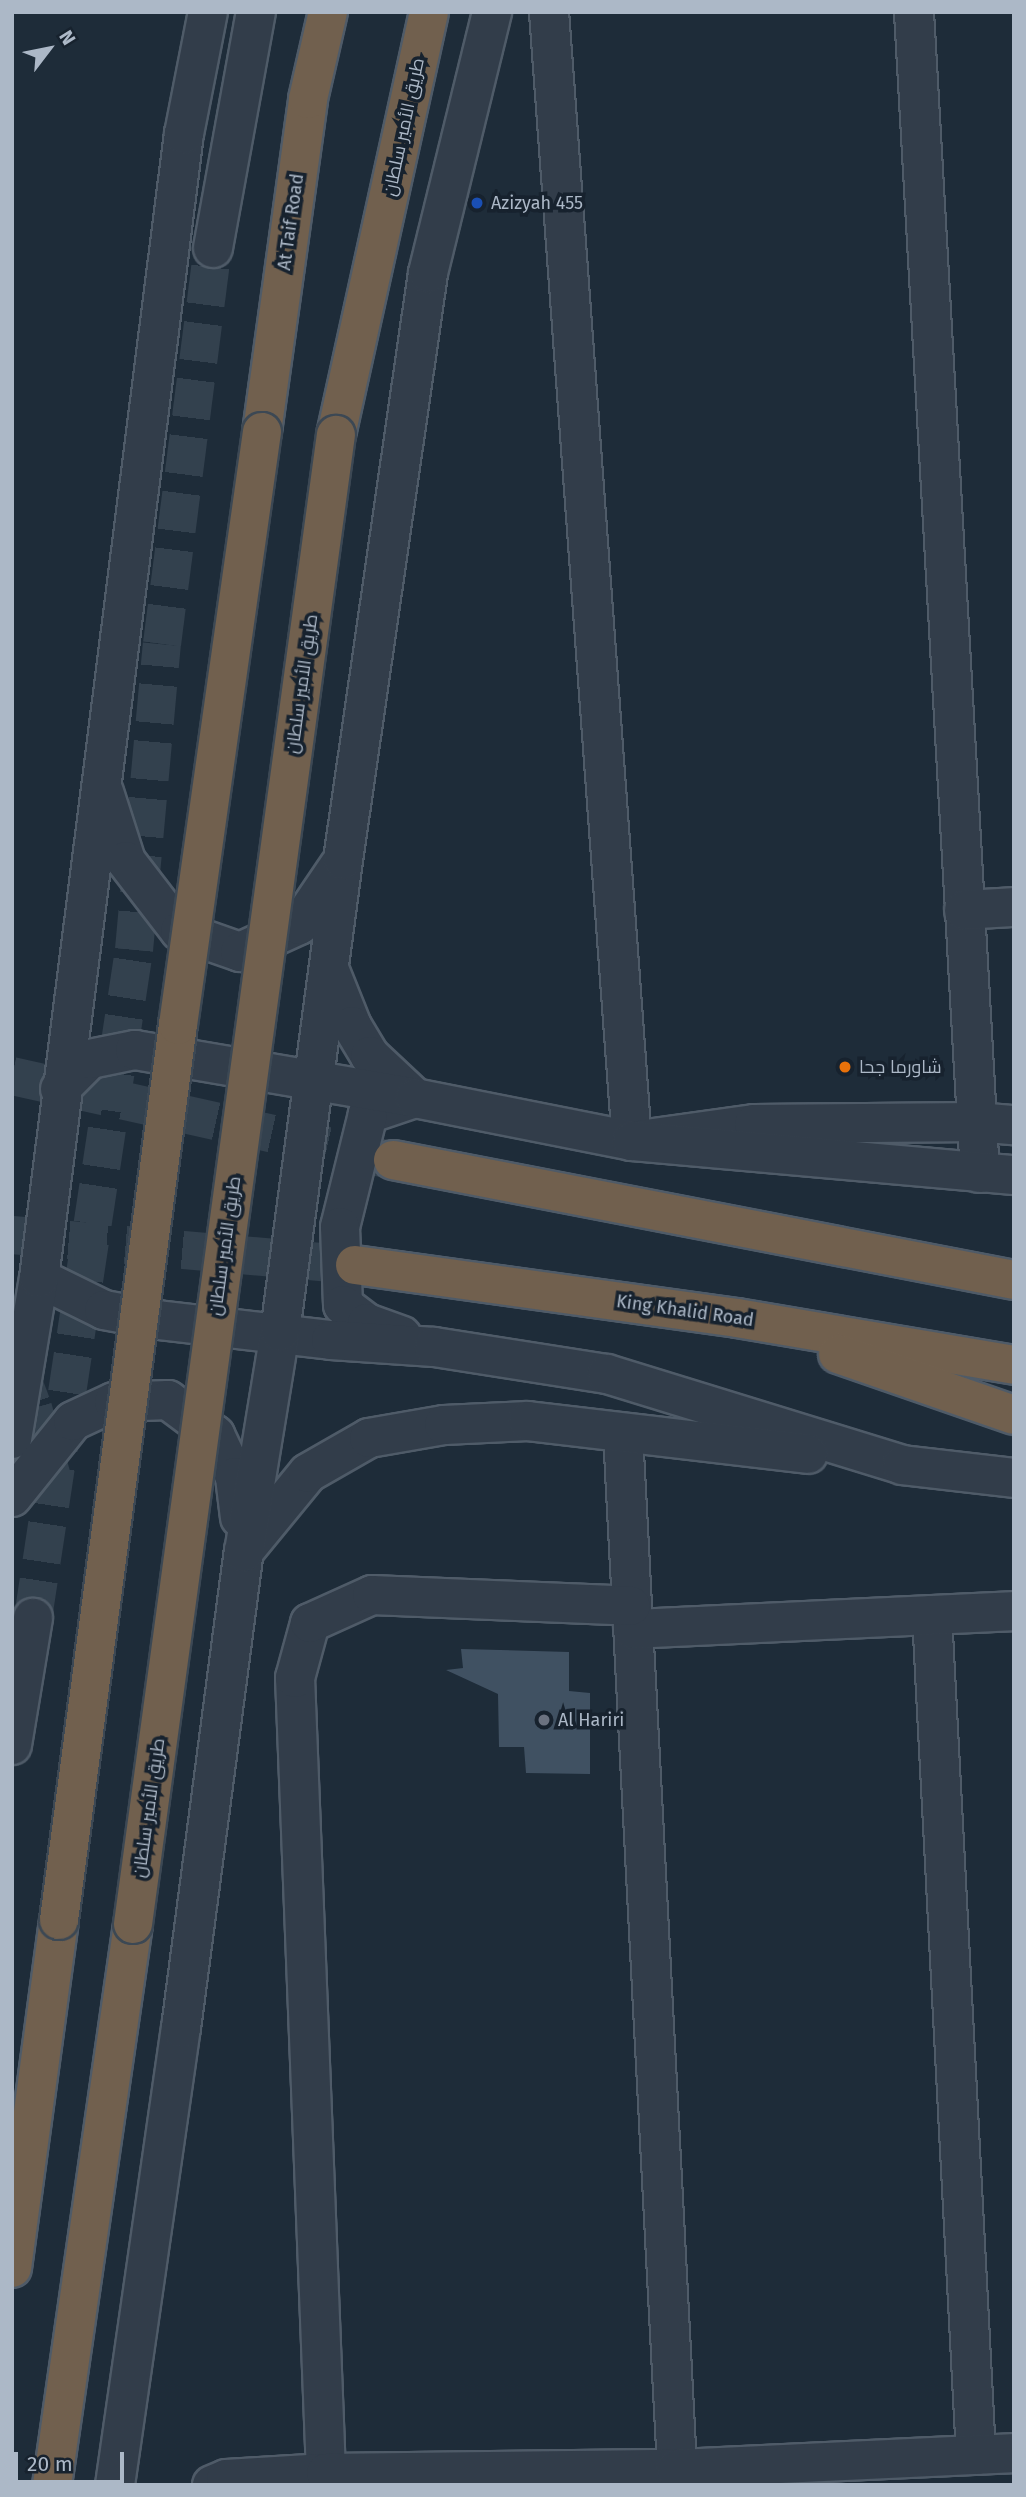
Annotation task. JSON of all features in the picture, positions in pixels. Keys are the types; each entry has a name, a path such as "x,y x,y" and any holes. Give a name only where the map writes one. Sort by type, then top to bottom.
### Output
{"highway":[{"name":"At Taif Road","path":"12,2268 178,1025 308,99 328,12"},
{"name":"طريق الأمير سلطان","path":"52,2485 133,1924 336,435 429,12"},
{"path":"393,1160 1014,1280"},
{"path":"940,1265 1014,1260"},
{"name":"King Khalid Road","path":"355,1265 737,1318 1014,1365"},
{"path":"737,1318 1014,1415"}],"street":[{"path":"12,1439 39,1278 182,148 208,12"},
{"path":"213,248 256,12"},
{"path":"115,2485 177,2055 244,1552 280,1332 343,860 428,273 492,12"},
{"path":"549,12 632,1141"},
{"path":"61,1089 90,1059 135,1050 209,1065 415,1098 632,1141 997,1174 995,1124 964,910 914,12"},
{"path":"101,780 126,861 180,931 240,952 299,925 343,860"},
{"path":"964,910 1014,907"},
{"path":"329,969 352,1026 370,1056 415,1098"},
{"path":"415,1098 368,1114 340,1227 342,1305 368,1323 434,1347"},
{"path":"632,1141 754,1124 995,1124"},
{"path":"39,1278 104,1310 158,1320 331,1340 434,1347 607,1374 902,1465"},
{"path":"12,1497 73,1421 114,1402 168,1400 215,1435 235,1477 244,1552"},
{"path":"244,1552 307,1473 369,1438 444,1425 528,1421 1014,1478"},
{"path":"622,1433 677,2477"},
{"path":"326,2473 295,1678 310,1623 372,1595 632,1618 932,1615 1014,1611"},
{"path":"932,1615 976,2455"},
{"path":"12,1745 33,1618"},
{"path":"212,2485 226,2479 326,2473 677,2477 1014,2453"}],"building":[{"name":"Al Hariri","path":"461,1649 569,1652 569,1691 590,1693 590,1774 526,1773 524,1747 499,1747 498,1694 446,1670 463,1668"}],"tunnel":[{"path":"33,1618 134,950 162,644 213,248"},
{"path":"12,1076 391,1160"},
{"path":"12,1235 355,1265"},
{"path":"18,1368 33,1408 53,1481"}],"place":[{"name":"Azizyah 455","path":"477,203"},
{"name":"شاورما جحا","path":"845,1067"},
{"name":"Al Hariri","path":"544,1720"}]}
